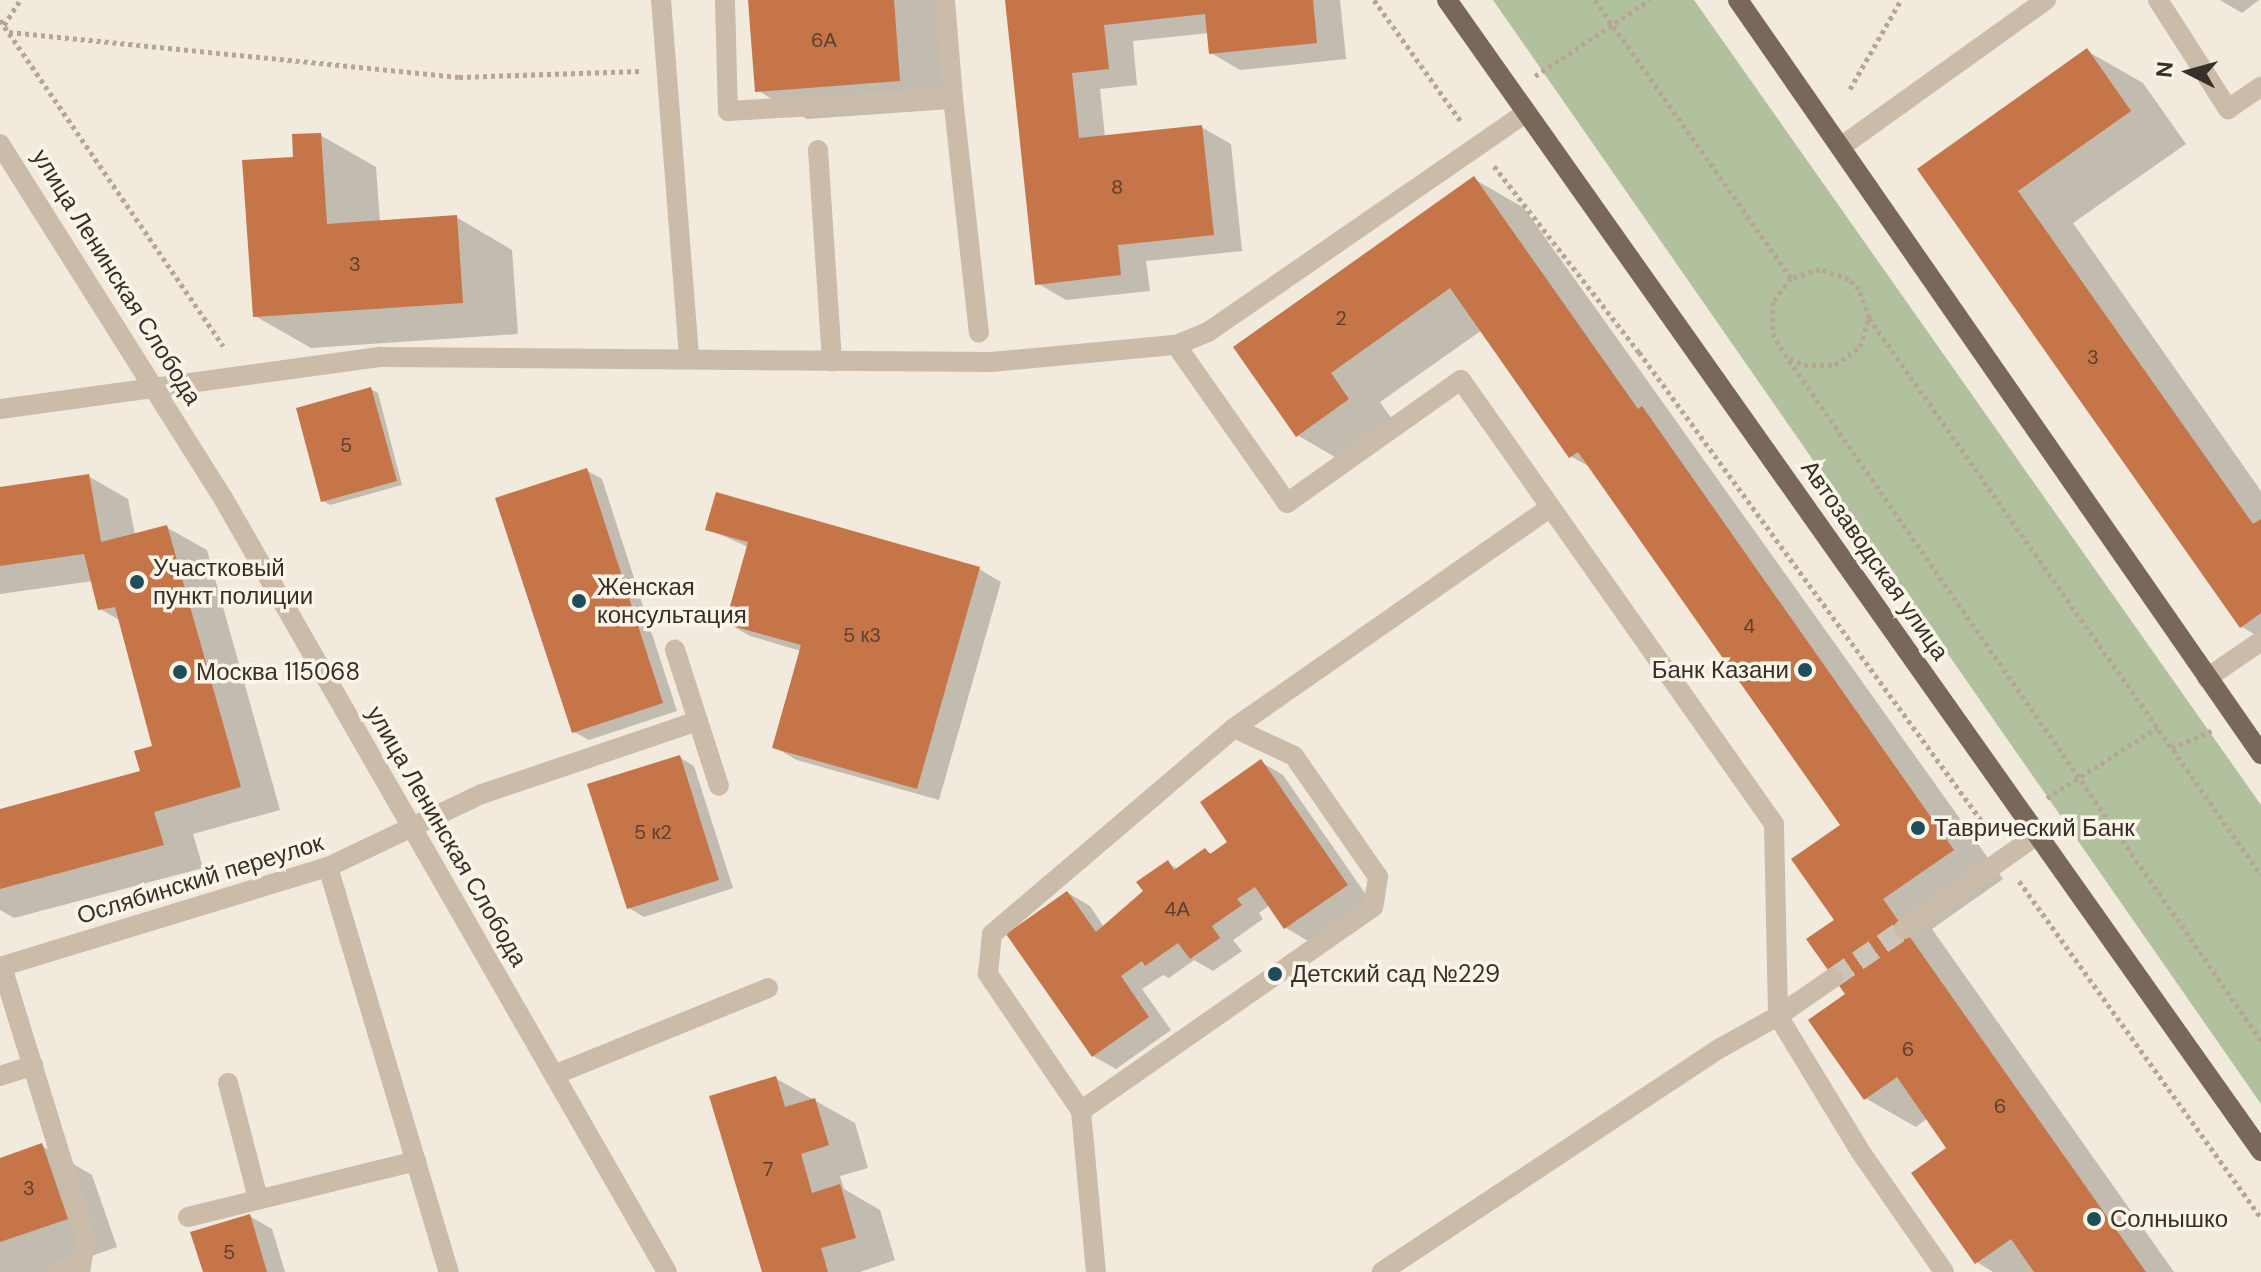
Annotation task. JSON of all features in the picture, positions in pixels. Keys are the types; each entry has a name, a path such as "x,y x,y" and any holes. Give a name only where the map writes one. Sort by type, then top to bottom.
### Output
{"main road":[{"name":"Автозаводская улица","path":"1447,0 2261,1151"},
{"path":"1738,0 2261,754"}],"street":[{"path":"661,0 689,358"},
{"path":"725,0 728,111 953,98"},
{"path":"945,0 979,333"},
{"path":"1842,146 2046,0"},
{"path":"2158,0 2228,109 2261,87"},
{"path":"0,409 381,357 991,362 1176,345 1208,332 1525,113"},
{"name":"улица Ленинская Слобода","path":"0,144 159,389 667,1272"},
{"path":"818,150 832,362"},
{"path":"1176,345 1287,503 1461,380 1774,824 1778,1016 1860,1151 1944,1272"},
{"path":"1096,1272 1081,1111 988,974 992,934 1234,728 1551,507"},
{"path":"2207,678 2261,641"},
{"path":"675,650 719,786"},
{"name":"Ослябинский переулок","path":"1,967 328,867 413,830 482,794 698,721"},
{"path":"1081,1111 1373,907 1378,877 1294,756 1234,728"},
{"path":"1904,929 2037,835"},
{"path":"328,867 449,1272"},
{"path":"1,967 86,1238 79,1268 57,1272"},
{"path":"1382,1272 1717,1050 1778,1016 1833,978"},
{"path":"554,1075 768,988"},
{"path":"0,1076 33,1065"},
{"path":"228,1083 258,1198"},
{"path":"188,1217 416,1161"}],"path":[{"path":"20,0 2,22 223,346"},
{"path":"1374,0 1479,146 1639,352 1989,828 2003,858 2261,1218"},
{"path":"1595,0 1791,278"},
{"path":"1527,81 1650,0"},
{"path":"1850,89 1901,0"},
{"path":"9,32 459,77 666,71"},
{"path":"2261,875 1869,318 1859,289 1849,279 1820,269 1791,278 1773,302 1771,318 1780,347 2261,1040"},
{"path":"1790,358 1820,367 1848,358 1867,333 1869,318"},
{"path":"1989,828 2080,781 2157,728"}],"green space":[{"path":"1493,0 1694,0 2261,805 2261,1104"}],"building":[{"path":"748,0 894,0 900,81 755,92"},
{"path":"1005,0 1313,0 1317,43 1209,54 1205,14 1104,25 1109,69 1072,73 1079,138 1202,125 1214,235 1118,245 1121,275 1035,285"},
{"path":"2087,48 2131,111 2018,191 2253,524 2261,519 2261,613 2240,628 1917,169"},
{"path":"321,133 327,224 457,215 463,303 253,317 242,160 293,157 292,134"},
{"path":"1474,176 1638,409 1642,406 1954,850 1883,899 2146,1272 2034,1272 2011,1239 1975,1264 1911,1173 1946,1148 1897,1077 1864,1100 1808,1020 1845,994 1806,939 1834,920 1791,859 1840,825 1578,452 1569,458 1450,288 1331,373 1349,399 1296,437 1233,347"},
{"path":"371,387 397,481 321,502 296,408"},
{"name":"Женская консультация","path":"587,468 663,703 572,733 495,498"},
{"path":"89,474 101,542 167,525 241,787 154,812 164,845 0,889 0,809 140,771 134,751 152,746 115,607 98,610 84,554 0,566 0,487"},
{"path":"716,492 980,567 917,789 772,748 801,645 725,624 748,542 705,530"},
{"path":"680,755 719,880 627,909 587,784"},
{"path":"1261,759 1348,885 1284,929 1255,887 1237,899 1242,905 1212,926 1220,938 1190,959 1178,943 1145,966 1142,961 1121,976 1149,1017 1092,1057 1006,934 1067,891 1096,932 1143,891 1136,882 1168,860 1174,870 1205,848 1210,854 1227,842 1200,802"},
{"path":"776,1076 785,1107 815,1098 829,1145 801,1154 812,1193 840,1184 856,1238 821,1248 828,1272 762,1272 709,1096"},
{"path":"42,1143 68,1219 0,1242 0,1158"},
{"path":"250,1214 267,1272 203,1272 190,1232"}],"tunnel":[{"path":"1833,978 1904,929"}],"place":[{"name":"Участковый пункт полиции","path":"137,582"},
{"name":"Женская консультация","path":"579,601"},
{"name":"Банк Казани","path":"1805,670"},
{"name":"Москва 115068","path":"180,672"},
{"name":"Таврический Банк","path":"1918,828"},
{"name":"Детский сад №229","path":"1275,974"},
{"name":"Солнышко","path":"2094,1219"}]}
